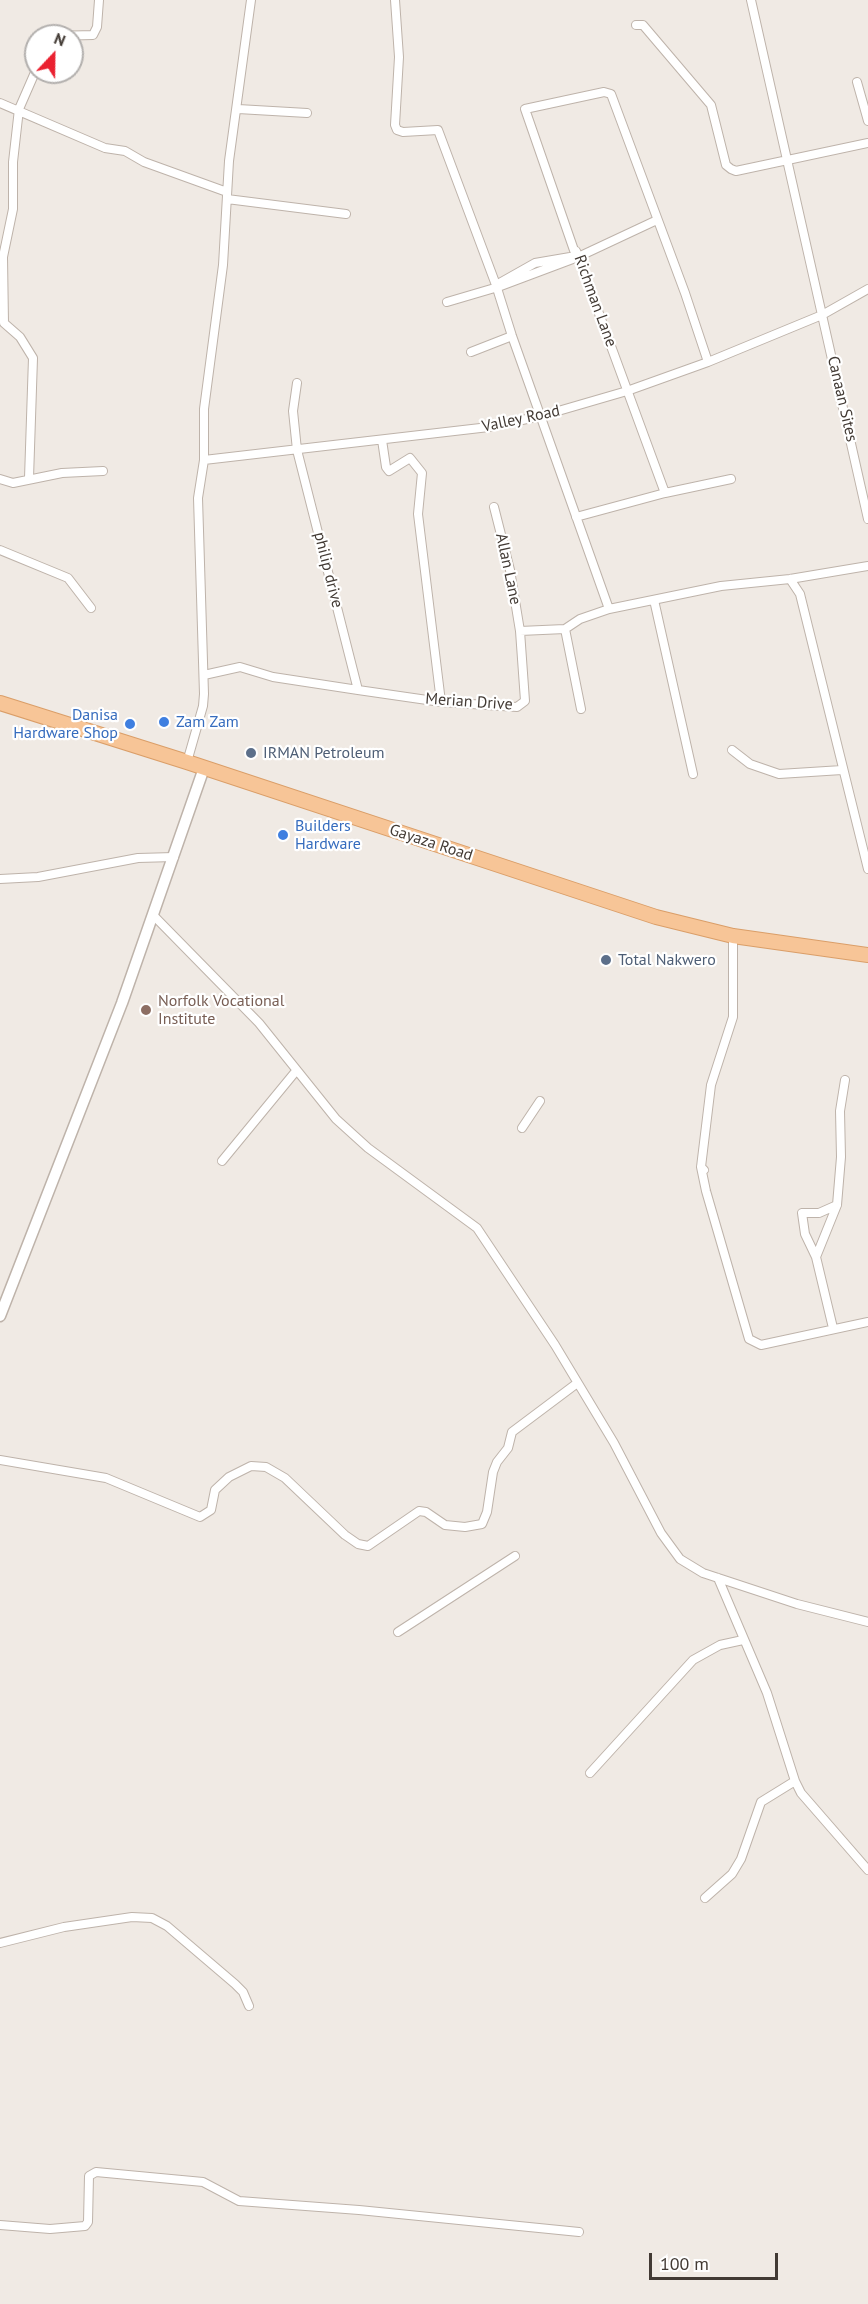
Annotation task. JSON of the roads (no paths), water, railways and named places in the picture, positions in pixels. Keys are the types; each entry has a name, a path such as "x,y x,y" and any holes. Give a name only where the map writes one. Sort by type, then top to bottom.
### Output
{"main road":[{"name":"Gayaza Road","path":"0,703 187,762 656,917 733,936 868,955"}],"street":[{"path":"84,35 93,35 97,27 99,0"},
{"path":"187,762 203,706 198,498 204,460 204,409 223,265 227,195 251,0"},
{"path":"395,0 399,57 395,125 403,132 438,130 497,286 512,336 609,609"},
{"name":"Canaan Sites","path":"751,0 822,315 864,482 868,519"},
{"path":"636,25 643,25 649,30 711,105 726,165 736,171 868,143"},
{"path":"857,82 868,121"},
{"path":"29,478 33,358 20,337 4,323 2,257 13,209 13,162 19,109 30,84"},
{"path":"497,286 535,263 576,255 525,110 604,92 611,94 708,362"},
{"path":"0,103 19,109 105,148 125,151 144,162 227,195 346,214"},
{"path":"238,109 307,113"},
{"name":"Richman Lane","path":"525,110 665,493"},
{"path":"447,302 578,257 657,220"},
{"name":"Valley Road","path":"204,460 489,427 541,416 627,391 708,362 822,315 868,289"},
{"path":"471,352 512,336"},
{"name":"philip drive","path":"297,383 294,411 297,450 358,690"},
{"path":"382,440 386,467 389,471 410,458 422,473 418,514 441,702"},
{"path":"0,479 13,483 29,478 103,471"},
{"path":"576,517 665,493 731,479"},
{"name":"Allan Lane","path":"494,507 510,570 520,631"},
{"path":"0,550 68,578 91,608"},
{"path":"520,631 565,628 609,609 754,581 790,579 868,566"},
{"path":"790,579 800,594 868,869"},
{"path":"654,600 693,774"},
{"path":"565,628 581,709"},
{"name":"Merian Drive","path":"204,675 240,667 273,677 441,702 483,706 522,705 525,701 520,631"},
{"path":"732,750 750,764 779,774 842,770"},
{"path":"0,1316 154,916 204,768"},
{"path":"0,879 38,877 138,858 174,857"},
{"path":"154,916 259,1023 336,1119 368,1148 477,1228 555,1345 576,1384 614,1443 646,1507 672,1549 690,1566 718,1578 797,1604 868,1622"},
{"path":"733,936 733,1017 711,1085 703,1169 706,1191 749,1339 761,1345 868,1322"},
{"path":"222,1161 297,1071"},
{"path":"816,1257 837,1205 841,1157 840,1112 844,1080"},
{"path":"522,1128 540,1101"},
{"path":"833,1328 816,1257 805,1234 802,1213 819,1213 837,1205"},
{"path":"0,1460 106,1478 200,1517 211,1510 215,1490 229,1477 251,1466 266,1467 285,1478 345,1535 358,1544 368,1546 419,1511 426,1512 445,1525 471,1527 482,1524 487,1512 493,1472 497,1462 508,1448 512,1432 576,1384"},
{"path":"398,1632 515,1556"},
{"path":"718,1578 767,1693 795,1781 801,1793 868,1870"},
{"path":"590,1773 693,1660 720,1645 743,1640"},
{"path":"705,1898 732,1874 741,1859 761,1802 795,1781"},
{"path":"0,1943 64,1927 132,1917 152,1918 167,1926 235,1984 243,1992 249,2006"},
{"path":"0,2225 50,2229 85,2226 88,2222 89,2176 96,2172 203,2182 239,2201 359,2210 579,2232"}],"place":[{"name":"Zam Zam","path":"164,722"},
{"name":"Danisa Hardware Shop","path":"130,724"},
{"name":"IRMAN Petroleum","path":"251,753"},
{"name":"Builders Hardware","path":"283,835"},
{"name":"Total Nakwero","path":"606,960"},
{"name":"Norfolk Vocational Institute","path":"146,1010"}]}
